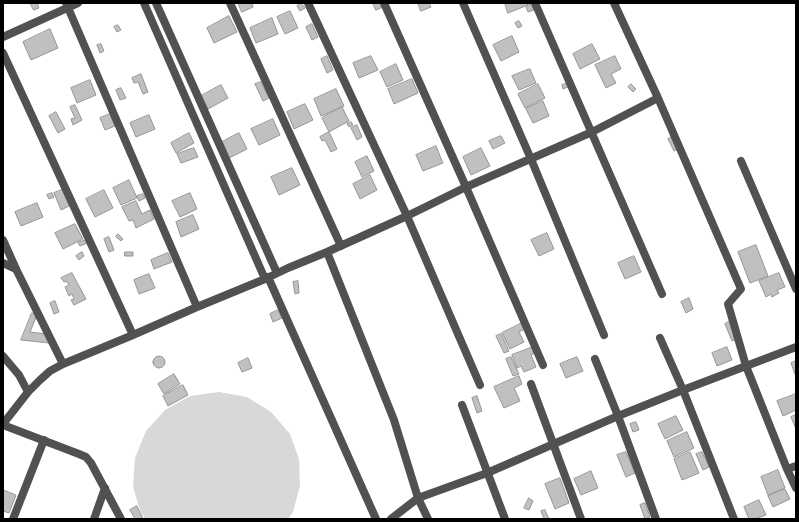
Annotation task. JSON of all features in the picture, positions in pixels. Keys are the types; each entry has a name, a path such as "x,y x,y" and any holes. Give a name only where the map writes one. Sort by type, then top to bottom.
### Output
{"street":[{"path":"3,37 67,5 78,3"},
{"path":"144,3 376,519"},
{"path":"156,3 277,273"},
{"path":"230,3 341,246"},
{"path":"308,3 407,216 480,385"},
{"path":"384,3 543,365"},
{"path":"463,3 531,160 604,335"},
{"path":"536,3 662,294"},
{"path":"614,3 658,98 741,289 728,304 746,366 796,488"},
{"path":"67,5 197,307"},
{"path":"3,52 133,336"},
{"path":"121,519 91,463 86,457 3,424 28,392 50,370 133,336 197,307 341,246 592,132 658,98"},
{"path":"741,161 796,288"},
{"path":"3,240 63,364"},
{"path":"327,252 394,420 418,498 428,519"},
{"path":"3,263 16,269"},
{"path":"660,338 734,519"},
{"path":"390,519 418,498 487,473 553,443 682,390 796,348"},
{"path":"3,356 19,375 28,392"},
{"path":"595,360 618,416 656,519"},
{"path":"531,384 582,519"},
{"path":"462,405 505,519"},
{"path":"13,519 44,440"},
{"path":"787,469 796,466"},
{"path":"94,519 105,488"}],"shaded area":[{"path":"219,392 247,397 271,412 290,434 299,459 300,486 293,512 288,519 146,519 141,513 133,487 135,458 146,431 165,410 190,396"}],"building":[{"path":"30,3 37,3 39,8 34,10"},
{"path":"238,3 252,3 253,7 242,12"},
{"path":"301,3 305,8 300,11 297,6"},
{"path":"373,3 381,3 383,7 376,10"},
{"path":"418,3 429,3 431,7 421,11"},
{"path":"505,3 527,3 528,5 508,13"},
{"path":"531,4 534,10 528,12 526,7"},
{"path":"290,11 298,28 285,34 277,17"},
{"path":"229,16 237,32 214,43 207,28"},
{"path":"272,18 278,34 256,43 250,28"},
{"path":"519,21 522,26 518,28 515,23"},
{"path":"312,24 318,37 312,40 306,27"},
{"path":"118,25 121,30 117,32 114,27"},
{"path":"50,29 58,48 31,60 23,42"},
{"path":"512,36 519,52 501,61 493,45"},
{"path":"101,44 104,51 100,53 97,45"},
{"path":"592,44 600,59 580,69 573,54"},
{"path":"327,56 333,70 327,73 321,59"},
{"path":"371,56 378,70 359,78 353,63"},
{"path":"615,56 621,69 611,74 616,83 606,88 595,65"},
{"path":"396,64 403,80 387,87 380,72"},
{"path":"530,69 536,83 519,90 512,76"},
{"path":"141,74 148,92 143,94 138,82 134,83 132,78"},
{"path":"412,79 418,93 394,104 388,89"},
{"path":"90,80 96,95 77,103 71,88"},
{"path":"261,82 269,98 263,101 255,84"},
{"path":"568,83 570,86 563,89 562,85"},
{"path":"538,84 545,98 525,108 518,94"},
{"path":"631,84 636,89 633,92 628,87"},
{"path":"221,85 228,98 208,109 201,96"},
{"path":"121,88 126,98 120,100 116,90"},
{"path":"336,89 344,106 321,116 314,99"},
{"path":"543,101 549,116 533,123 526,109"},
{"path":"305,104 313,120 294,129 287,112"},
{"path":"75,105 82,120 73,125 71,119 75,118 70,107"},
{"path":"342,107 349,121 329,132 322,118"},
{"path":"56,112 65,129 58,133 49,116"},
{"path":"110,114 115,126 105,130 100,118"},
{"path":"149,115 155,129 136,137 130,123"},
{"path":"273,119 280,135 259,145 251,129"},
{"path":"351,122 353,125 349,127 347,124"},
{"path":"357,125 362,137 357,140 351,128"},
{"path":"329,132 337,149 331,152 325,140 322,141 320,137"},
{"path":"189,133 194,143 176,153 171,143"},
{"path":"239,133 247,149 229,158 222,142"},
{"path":"501,136 505,143 493,149 489,141"},
{"path":"673,137 678,149 674,151 668,139"},
{"path":"436,146 443,163 423,171 416,155"},
{"path":"194,148 198,157 181,163 177,154"},
{"path":"481,148 490,166 471,175 463,157"},
{"path":"367,156 374,171 362,177 355,162"},
{"path":"292,168 300,185 279,195 271,177"},
{"path":"370,175 377,190 360,199 353,184"},
{"path":"129,180 137,198 121,205 113,188"},
{"path":"64,189 71,205 61,210 54,193"},
{"path":"104,190 113,208 95,217 86,199"},
{"path":"52,193 54,197 49,199 47,195"},
{"path":"190,193 197,209 180,217 172,201"},
{"path":"143,194 145,198 139,201 137,196"},
{"path":"136,201 142,214 150,210 154,219 136,228 133,220 129,221 122,207"},
{"path":"37,203 43,217 21,226 15,212"},
{"path":"193,215 199,229 181,237 176,222"},
{"path":"75,224 83,239 63,249 55,233"},
{"path":"547,233 554,249 539,256 531,240"},
{"path":"118,234 123,239 121,241 116,237"},
{"path":"109,237 114,250 109,252 104,239"},
{"path":"86,240 87,243 80,246 78,243"},
{"path":"756,245 768,276 750,283 738,252"},
{"path":"82,252 84,256 79,260 76,256"},
{"path":"125,252 133,252 133,256 125,256"},
{"path":"168,253 172,262 154,269 151,260"},
{"path":"634,256 641,272 625,279 618,263"},
{"path":"72,273 86,299 74,305 71,300 74,299 72,294 69,296 65,287 69,285 61,278"},
{"path":"779,273 785,287 777,290 779,293 772,297 771,294 766,297 759,281"},
{"path":"149,274 155,288 139,294 134,280"},
{"path":"298,281 299,293 295,294 293,282"},
{"path":"689,298 693,309 686,313 681,302"},
{"path":"55,301 59,312 54,314 50,303"},
{"path":"278,310 282,318 273,322 270,314"},
{"path":"32,313 37,315 30,332 46,334 49,343 21,340"},
{"path":"730,321 737,339 732,341 725,324"},
{"path":"522,323 525,329 519,332 524,342 510,349 502,333"},
{"path":"501,334 509,351 504,353 496,336"},
{"path":"533,347 535,353 531,355 536,367 524,372 521,366 517,368 512,355"},
{"path":"727,347 732,360 717,366 712,353"},
{"path":"161,356 164,357 164,367 157,368 154,367 153,360 154,357"},
{"path":"511,357 519,374 513,376 506,359"},
{"path":"577,357 583,371 566,378 560,364"},
{"path":"248,358 252,368 242,372 238,363"},
{"path":"796,361 796,377 791,363"},
{"path":"174,374 180,384 164,394 158,384"},
{"path":"519,376 522,384 514,388 520,401 504,408 494,387"},
{"path":"183,385 188,395 168,406 163,396"},
{"path":"796,394 796,410 783,416 777,401"},
{"path":"477,396 482,411 477,413 472,398"},
{"path":"796,415 796,429 791,417"},
{"path":"676,416 683,430 665,439 658,424"},
{"path":"636,422 639,430 633,432 630,424"},
{"path":"687,432 694,448 674,457 667,441"},
{"path":"626,452 635,473 626,477 617,455"},
{"path":"690,452 699,473 682,480 674,459"},
{"path":"702,452 709,467 703,470 696,454"},
{"path":"778,470 785,488 768,495 761,477"},
{"path":"591,471 598,488 581,495 574,479"},
{"path":"560,478 569,503 555,509 545,484"},
{"path":"785,489 790,499 773,507 768,496"},
{"path":"3,490 16,495 9,513 3,511"},
{"path":"529,498 533,501 529,510 524,508"},
{"path":"759,500 766,515 755,519 749,519 744,507"},
{"path":"645,503 650,517 645,519 640,505"},
{"path":"137,506 143,519 135,519 130,510"},
{"path":"545,510 549,519 544,519 541,511"}]}
